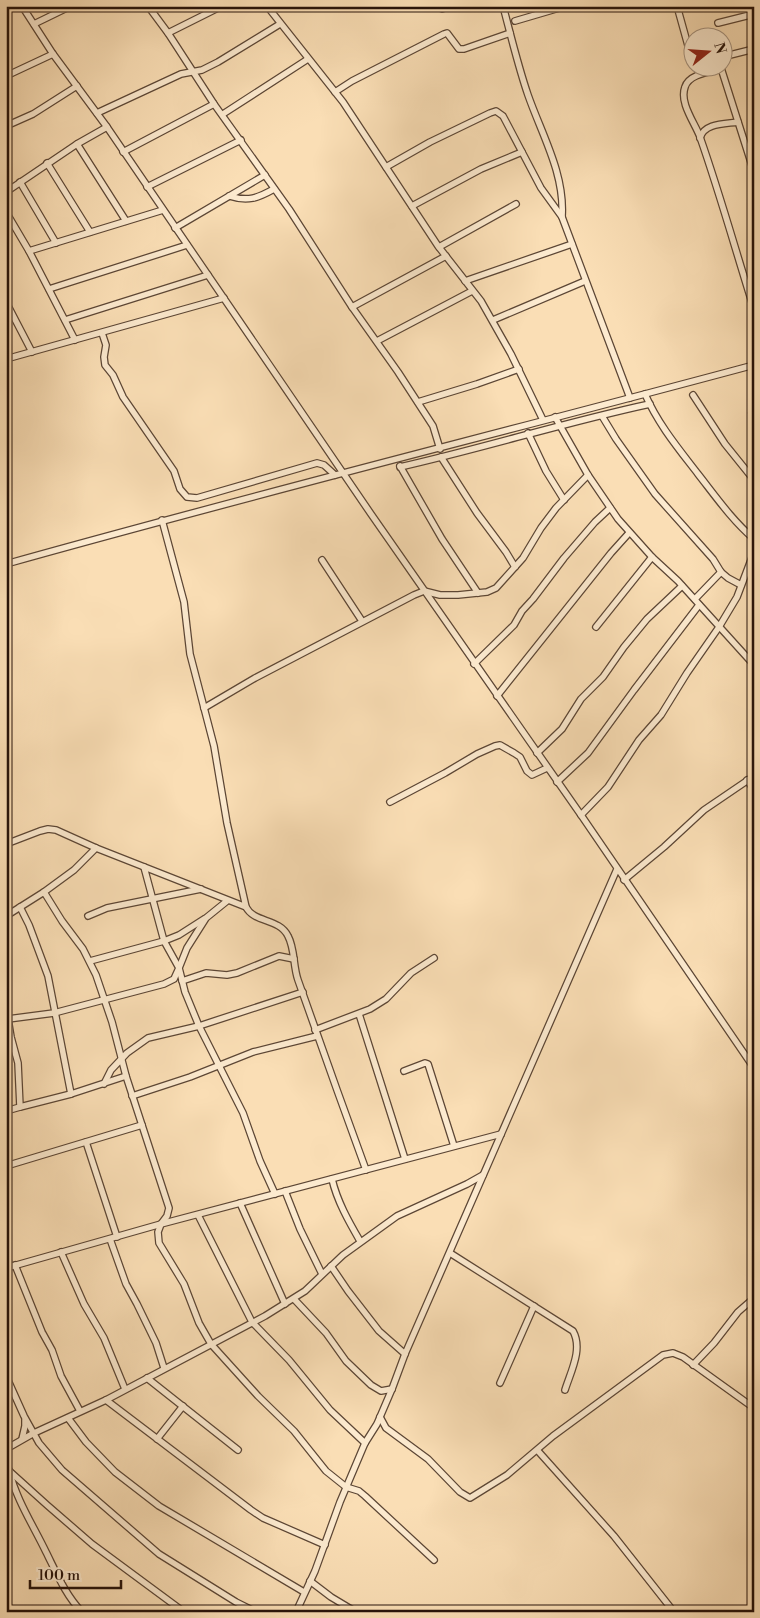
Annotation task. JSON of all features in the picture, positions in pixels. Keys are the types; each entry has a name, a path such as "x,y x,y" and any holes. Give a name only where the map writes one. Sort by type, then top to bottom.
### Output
{"street":[{"path":"22,6 753,1067"},
{"path":"34,24 71,6"},
{"path":"148,6 305,233 352,307 418,402 433,426 440,448"},
{"path":"168,33 222,6"},
{"path":"267,6 335,92 446,256 493,320 543,420"},
{"path":"442,9 451,6"},
{"path":"503,6 528,94 557,173 562,193 562,217"},
{"path":"514,21 566,6"},
{"path":"677,6 683,28"},
{"path":"718,24 754,14"},
{"path":"96,113 181,74 194,72 218,62 280,24"},
{"path":"335,92 352,81 444,34 447,33 459,49 464,49 510,33"},
{"path":"732,54 754,48"},
{"path":"6,76 54,54"},
{"path":"223,114 308,60"},
{"path":"694,78 686,84 683,95 686,107 700,138 754,309"},
{"path":"724,78 754,172"},
{"path":"6,126 33,114 77,86"},
{"path":"123,152 214,104"},
{"path":"386,167 430,142 490,112 496,111 503,116 541,188 562,217 630,398"},
{"path":"700,138 707,127 738,122"},
{"path":"8,188 107,127"},
{"path":"147,187 241,140"},
{"path":"77,144 126,221"},
{"path":"412,206 480,169 522,152"},
{"path":"48,163 90,232"},
{"path":"175,228 265,176"},
{"path":"20,182 56,243"},
{"path":"229,196 252,199 274,188"},
{"path":"440,247 516,204"},
{"path":"29,251 163,210"},
{"path":"6,212 76,340"},
{"path":"465,281 572,244"},
{"path":"49,288 187,245"},
{"path":"352,307 446,256"},
{"path":"65,320 208,275"},
{"path":"493,320 585,281"},
{"path":"377,342 472,291"},
{"path":"6,359 224,298"},
{"path":"6,302 32,352"},
{"path":"102,332 106,345 105,364 113,375 123,397 154,440 161,455 174,471 180,489 187,496 197,498 317,463 324,465 335,475"},
{"path":"6,564 162,520 754,364"},
{"path":"418,402 519,369"},
{"path":"645,394 660,424 686,460 727,512 754,539"},
{"path":"693,395 725,444 754,480"},
{"path":"400,467 441,458 528,433 650,404"},
{"path":"602,416 655,494 713,559 721,572 741,585"},
{"path":"555,417 588,475 610,508 630,533 754,664"},
{"path":"528,433 546,471 564,500"},
{"path":"441,458 515,567"},
{"path":"396,459 442,539 478,593"},
{"path":"204,708 255,678 406,598 424,591 440,595 487,592 496,588 529,550 541,528 588,475"},
{"path":"474,664 509,631 522,611 564,558 595,522 610,508"},
{"path":"162,520 184,602 190,654 214,746 227,823 246,906 251,914 275,923 290,940 297,975 316,1033 366,1170"},
{"path":"497,696 611,553 630,533"},
{"path":"581,816 608,787 639,740 661,715 687,673 719,628 737,597 754,552"},
{"path":"596,627 652,557"},
{"path":"322,560 362,621"},
{"path":"695,600 721,572"},
{"path":"537,754 562,730 581,699 603,678 624,647 647,619 682,586"},
{"path":"557,782 588,753 699,605"},
{"path":"390,802 495,746 500,745 514,752 532,775 547,768"},
{"path":"624,880 664,847 704,810 754,776"},
{"path":"748,780 754,790"},
{"path":"6,844 48,829 68,835 227,901 246,906"},
{"path":"6,916 74,870 96,848"},
{"path":"144,867 164,941 179,968 199,1026 248,1125 260,1161 275,1194"},
{"path":"296,1612 310,1582 365,1443 380,1417 454,1240 617,869"},
{"path":"88,916 107,908 201,889"},
{"path":"44,892 90,961 105,1000 132,1096 169,1208 174,1214 185,1218"},
{"path":"90,961 164,941 179,935 206,918 227,901"},
{"path":"20,907 29,925 30,932 48,976 71,1094"},
{"path":"8,1019 54,1012 168,983 176,976 188,948 206,918"},
{"path":"182,981 206,973 237,973 279,956 294,959"},
{"path":"132,1096 220,1066 254,1052 316,1033 370,1009 386,999 411,973 434,958"},
{"path":"104,1084 110,1073 132,1049 154,1036 199,1026 303,992"},
{"path":"6,1007 18,1063 20,1107"},
{"path":"359,1014 405,1159"},
{"path":"404,1071 425,1063 428,1064 454,1146"},
{"path":"6,1111 71,1094 126,1076"},
{"path":"6,1166 142,1125"},
{"path":"11,1267 160,1224 501,1134"},
{"path":"86,1142 126,1284 156,1343 164,1368"},
{"path":"6,1449 34,1433 106,1400 294,1299 360,1241 397,1216 483,1175"},
{"path":"332,1179 334,1189 360,1241"},
{"path":"285,1191 292,1212 322,1274"},
{"path":"240,1204 285,1304"},
{"path":"169,1208 167,1216 160,1224 158,1235 161,1247 184,1284 199,1324 211,1344 258,1396 294,1430 326,1471 346,1487 359,1491 366,1496 434,1560"},
{"path":"198,1214 252,1322 289,1360 330,1410 365,1443"},
{"path":"61,1252 84,1304 104,1338 125,1389"},
{"path":"6,1253 52,1350 61,1376 80,1411"},
{"path":"450,1253 573,1331 577,1339 578,1348 565,1390"},
{"path":"332,1266 348,1291 379,1331 405,1354"},
{"path":"693,1365 714,1343 738,1312 754,1298"},
{"path":"294,1299 326,1333 346,1361 371,1385 381,1391 392,1389"},
{"path":"500,1383 534,1306"},
{"path":"380,1417 386,1428 428,1459 468,1498 508,1475 538,1451 553,1436 660,1356 673,1353 683,1357 754,1408"},
{"path":"6,1376 24,1416 43,1449 62,1470 146,1544 184,1570 256,1612"},
{"path":"147,1378 238,1450"},
{"path":"106,1400 250,1510 263,1518 325,1545"},
{"path":"157,1439 183,1406"},
{"path":"22,1439 25,1426 24,1416"},
{"path":"68,1418 86,1442 115,1472 159,1506 304,1592"},
{"path":"374,1429 386,1428"},
{"path":"538,1451 614,1536 674,1612"},
{"path":"7,1469 15,1490 50,1561 70,1596 82,1612"},
{"path":"7,1469 92,1544 184,1612"},
{"path":"310,1582 331,1598 356,1612"}]}
